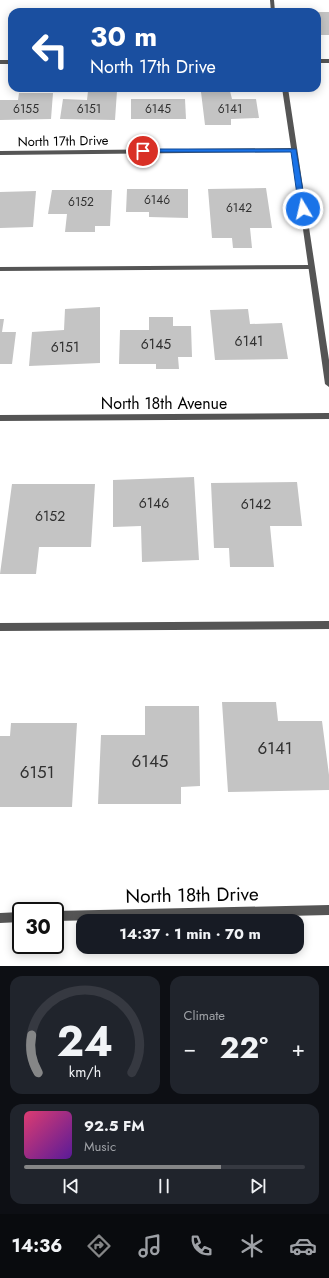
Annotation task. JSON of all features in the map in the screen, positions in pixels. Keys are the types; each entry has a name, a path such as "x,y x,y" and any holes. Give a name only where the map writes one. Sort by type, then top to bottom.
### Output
{"street":[{"path":"286,92 329,384"},
{"name":"North 17th Drive","path":"0,153 294,150"},
{"path":"0,269 311,267"},
{"name":"North 18th Avenue","path":"0,418 329,416"},
{"path":"0,627 329,625"},
{"name":"North 18th Drive","path":"64,916 329,910"},
{"path":"0,918 12,917"}],"building":[{"path":"321,12 329,12 329,35 321,35"},
{"path":"88,92 117,92 115,120 60,119 63,99 87,100"},
{"path":"201,92 230,92 232,99 256,99 259,118 231,119 231,125 205,125"},
{"path":"19,93 53,93 51,119 0,120 0,100 18,100"},
{"path":"131,99 185,99 186,119 131,119"},
{"path":"266,188 272,228 250,228 252,248 233,248 232,238 212,238 208,189"},
{"path":"127,189 188,189 188,218 149,217 149,212 126,212"},
{"path":"52,190 112,190 110,226 95,226 95,232 65,232 67,214 48,214"},
{"path":"36,191 33,227 0,228 0,192"},
{"path":"100,307 100,363 29,366 32,332 64,330 65,309"},
{"path":"248,309 250,324 282,323 288,359 215,360 210,310"},
{"path":"149,317 173,317 173,326 191,326 192,357 178,357 179,369 156,369 156,364 119,364 120,330 149,330"},
{"path":"0,319 4,319 2,332 16,332 12,364 0,364"},
{"path":"194,477 199,560 142,562 141,526 113,527 113,480"},
{"path":"297,482 302,526 270,526 274,567 230,567 229,548 214,548 211,483"},
{"path":"12,484 95,484 91,547 39,547 36,574 0,574"},
{"path":"222,702 276,702 278,721 322,721 329,775 329,790 228,792"},
{"path":"145,706 199,706 200,786 181,787 181,804 98,804 101,735 145,735"},
{"path":"11,723 77,723 72,807 0,807 0,736 10,736"}],"route":[{"path":"143,151 294,150 303,209"}]}
